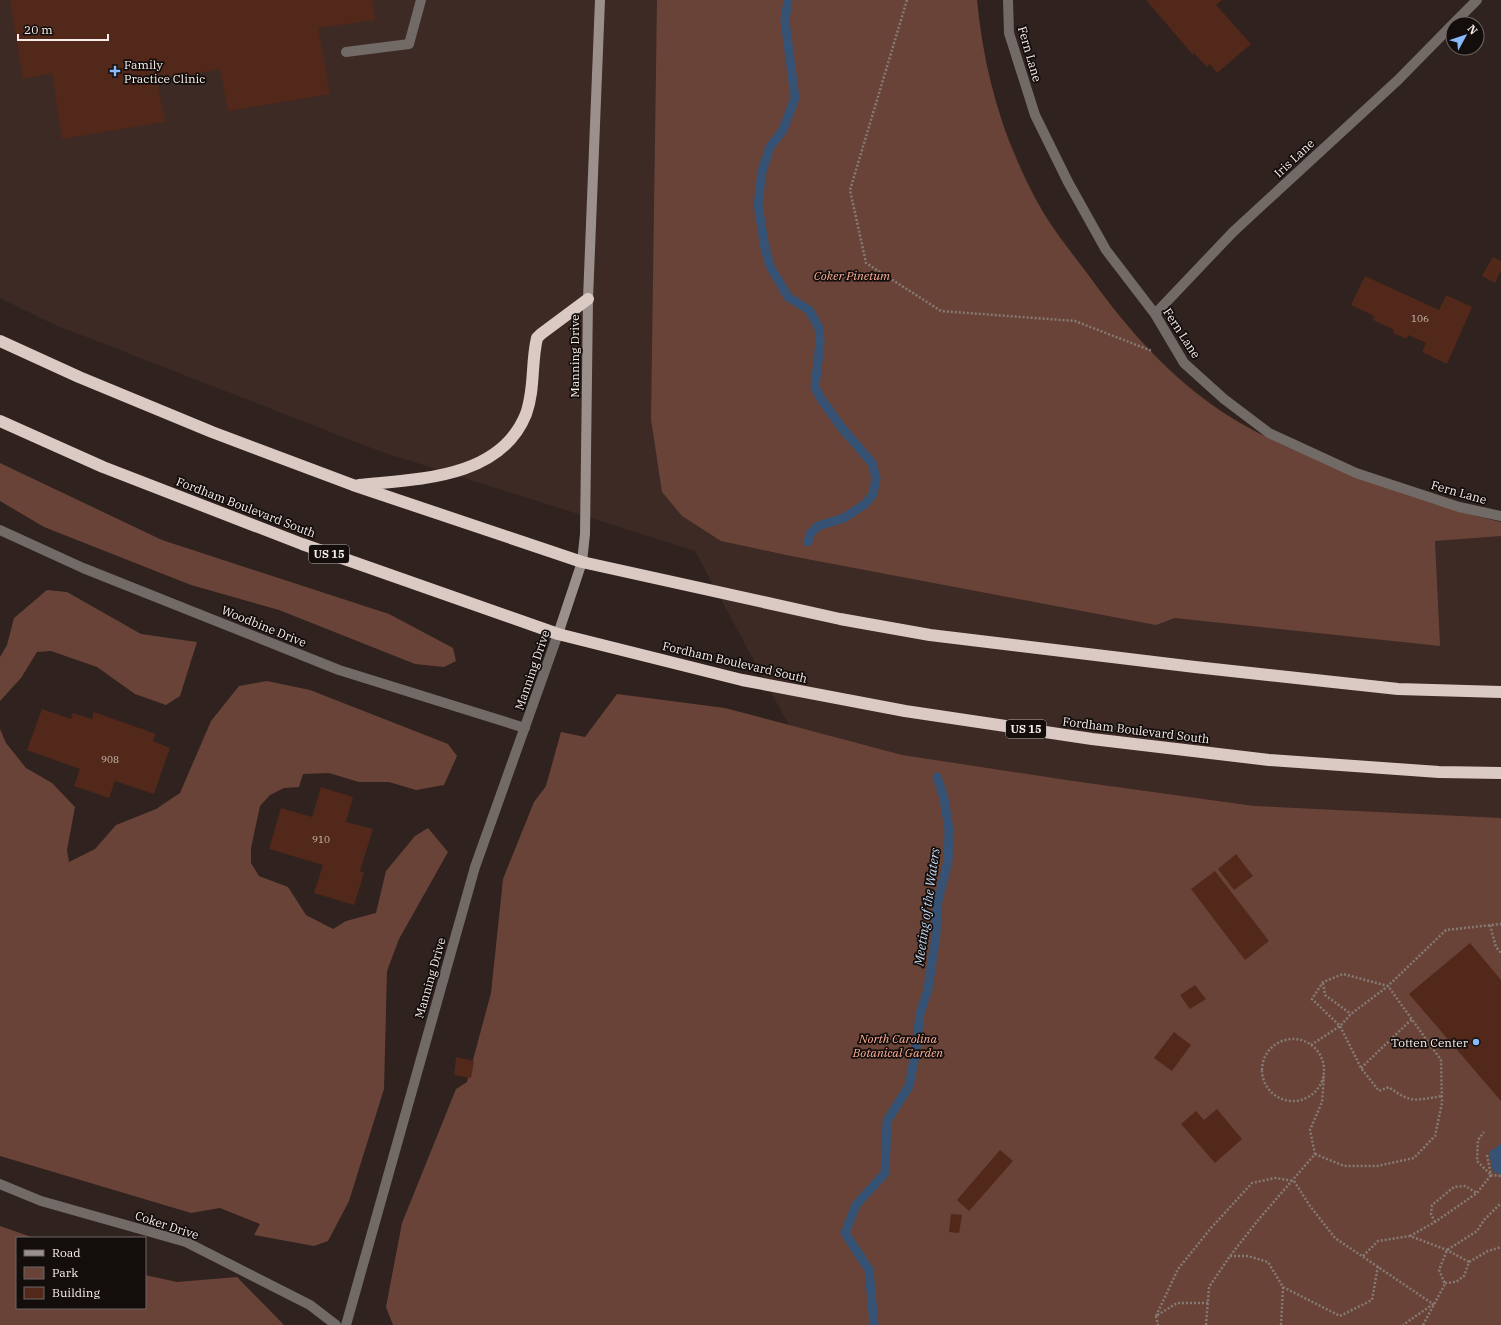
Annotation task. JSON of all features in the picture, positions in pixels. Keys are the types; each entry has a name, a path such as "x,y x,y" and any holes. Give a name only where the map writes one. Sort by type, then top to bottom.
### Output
{"highway":[{"path":"353,485 439,476 465,469 501,449 514,435 526,414 533,386 537,338 588,299"},
{"path":"0,341 79,377 212,432 353,485 582,562 840,619 930,635 1187,666 1398,689 1501,692"},
{"name":"Fordham Boulevard South","path":"0,421 104,467 294,541 558,634 742,680 905,711 1084,738 1269,760 1439,772 1501,773"}],"street":[{"path":"346,52 409,44 421,0"},
{"name":"Manning Drive","path":"346,1325 475,867 526,728 582,562 586,504 588,299 600,39 600,0"},
{"name":"Fern Lane","path":"1008,0 1009,33 1035,115 1068,182 1106,250 1155,314 1184,363 1224,399 1269,433 1356,473 1459,507 1501,516"},
{"name":"Iris Lane","path":"1461,16 1477,0"},
{"name":"Iris Lane","path":"1155,314 1233,232 1398,80 1445,32"},
{"name":"Woodbine Drive","path":"0,530 83,568 339,670 526,728"},
{"name":"Coker Drive","path":"0,1184 41,1202 186,1242 310,1305 336,1325"}],"path":[{"path":"907,0 850,190 866,263 941,311 1075,321 1184,363"},
{"path":"1311,1045 1340,1026 1351,1014 1388,986 1446,930 1501,924"},
{"path":"1490,925 1496,947 1501,953"},
{"path":"1316,1154 1344,1166 1377,1166 1414,1158 1435,1136 1442,1096 1441,1060 1388,986 1343,974 1323,982 1312,999 1340,1026 1361,1068 1379,1091 1389,1087 1402,1097 1415,1100 1442,1096"},
{"path":"1323,982 1325,995 1351,1014"},
{"path":"1361,1068 1412,1019"},
{"path":"1316,1154 1310,1130 1322,1102 1324,1076 1322,1058 1311,1045 1301,1040 1290,1039 1280,1042 1271,1048 1263,1062 1262,1078 1266,1088 1274,1096 1284,1101 1295,1102 1306,1099 1314,1093 1321,1084 1324,1076"},
{"path":"1484,1132 1478,1140 1477,1161 1491,1175 1501,1176"},
{"path":"1206,1325 1209,1287 1230,1256 1259,1219 1294,1181 1316,1154"},
{"path":"1363,1256 1378,1241 1410,1236 1435,1222 1477,1193 1491,1175 1487,1154"},
{"path":"1158,1325 1156,1316 1178,1269 1211,1228 1252,1183 1275,1178 1294,1181 1310,1206 1336,1238 1433,1304"},
{"path":"1435,1222 1431,1214 1432,1205 1454,1187 1465,1186 1477,1193"},
{"path":"1423,1325 1444,1284 1439,1270 1447,1250 1477,1231 1484,1220 1501,1202"},
{"path":"1410,1236 1447,1250 1469,1262"},
{"path":"1444,1284 1456,1282 1464,1276 1469,1262 1501,1247"},
{"path":"1230,1256 1248,1256 1268,1262 1283,1287 1340,1316 1372,1300 1378,1266"},
{"path":"1281,1325 1283,1287"},
{"path":"1156,1316 1176,1303 1208,1303"},
{"path":"1403,1325 1433,1304"}],"shaded area":[{"path":"0,0 977,0 985,60 993,92 1004,129 1031,189 1044,214 1117,314 1167,367 1196,392 1226,414 1260,434 1295,451 1395,492 1456,511 1501,522 1501,1325 488,1005 561,732 796,784 800,746 695,551 379,451 53,324 0,298"}],"green space":[{"name":"Coker Pinetum","path":"657,0 977,0 985,56 998,110 1018,162 1043,212 1060,238 1121,318 1170,371 1207,402 1227,415 1263,435 1289,447 1371,482 1434,504 1501,522 1501,536 1435,541 1440,646 1175,618 1156,625 791,556 721,541 682,516 662,492 651,419"},
{"path":"0,463 162,540 389,614 453,648 456,661 444,667 415,664 279,610 191,585 44,527 0,501"},
{"path":"47,590 67,592 141,634 197,642 180,696 166,705 135,694 97,667 51,651 37,652 21,678 0,701 0,657 7,645 14,618"},
{"path":"267,681 310,690 448,744 457,756 444,785 416,790 389,782 359,782 329,773 303,774 299,787 284,788 270,795 260,806 251,848 251,863 259,876 288,887 306,915 333,929 346,921 376,913 386,871 415,836 428,828 448,852 399,939 387,971 384,1089 349,1201 328,1241 314,1246 254,1235 260,1224 220,1208 191,1213 0,1156 0,729 6,743 26,768 52,783 75,807 67,850 69,862 95,849 116,825 156,809 180,793 211,721 239,686"},
{"name":"North Carolina Botanical Garden","path":"617,694 725,708 902,755 1073,781 1254,806 1501,818 1501,1325 393,1325 386,1307 402,1223 456,1089 467,1082 491,993 503,879 534,802 546,786 561,732 585,737"},
{"path":"0,1226 31,1237 16,1237 16,1309 146,1309 146,1275 177,1282 237,1277 284,1325 0,1325"}],"water":[{"path":"1501,1144 1501,1174 1493,1172 1489,1152"}],"building":[{"name":"Family Practice Clinic","path":"10,0 372,0 375,20 318,28 330,94 228,111 220,69 157,81 165,122 62,139 52,73 23,79"},
{"path":"1146,0 1222,0 1216,5 1251,44 1217,73 1210,64 1207,67 1194,53 1193,55"},
{"path":"1493,257 1501,261 1501,270 1495,283 1482,276"},
{"path":"1365,276 1439,310 1446,295 1472,307 1447,364 1422,352 1426,343 1408,335 1407,339 1393,333 1394,330 1373,320 1374,316 1351,305"},
{"path":"42,709 71,719 73,713 92,719 94,712 156,734 153,741 170,748 154,794 115,781 109,798 74,786 80,769 27,750"},
{"path":"321,787 353,797 346,822 373,829 360,871 364,873 354,905 314,893 323,865 269,849 281,808 312,817"},
{"path":"1236,854 1253,876 1234,890 1218,869"},
{"path":"1215,871 1269,941 1245,960 1191,889"},
{"name":"Totten Center","path":"1470,943 1501,980 1501,1101 1409,994"},
{"path":"1195,985 1206,999 1190,1009 1180,995"},
{"path":"1174,1032 1191,1045 1172,1071 1154,1058"},
{"path":"456,1057 474,1061 471,1078 454,1075"},
{"path":"1217,1109 1242,1139 1215,1163 1181,1124 1196,1111 1204,1120"},
{"path":"1000,1150 1013,1161 969,1211 957,1200"},
{"path":"951,1214 962,1215 959,1233 949,1232"}],"waterway":[{"name":"Meeting of the Waters","path":"788,0 785,21 795,98 783,130 770,147 762,171 758,205 765,248 770,266 788,297 809,310 819,328 820,343 815,387 821,399 842,428 872,463 876,478 873,494 865,504 844,518 818,526 810,534 808,542"},
{"name":"Meeting of the Waters","path":"874,1325 869,1270 845,1233 856,1205 885,1173 887,1121 909,1086 915,1056 920,1014 928,989 936,935 937,905 948,861 949,830 944,798 937,777"}],"place":[{"name":"Family Practice Clinic","path":"115,71"},
{"name":"Totten Center","path":"1476,1042"}]}
